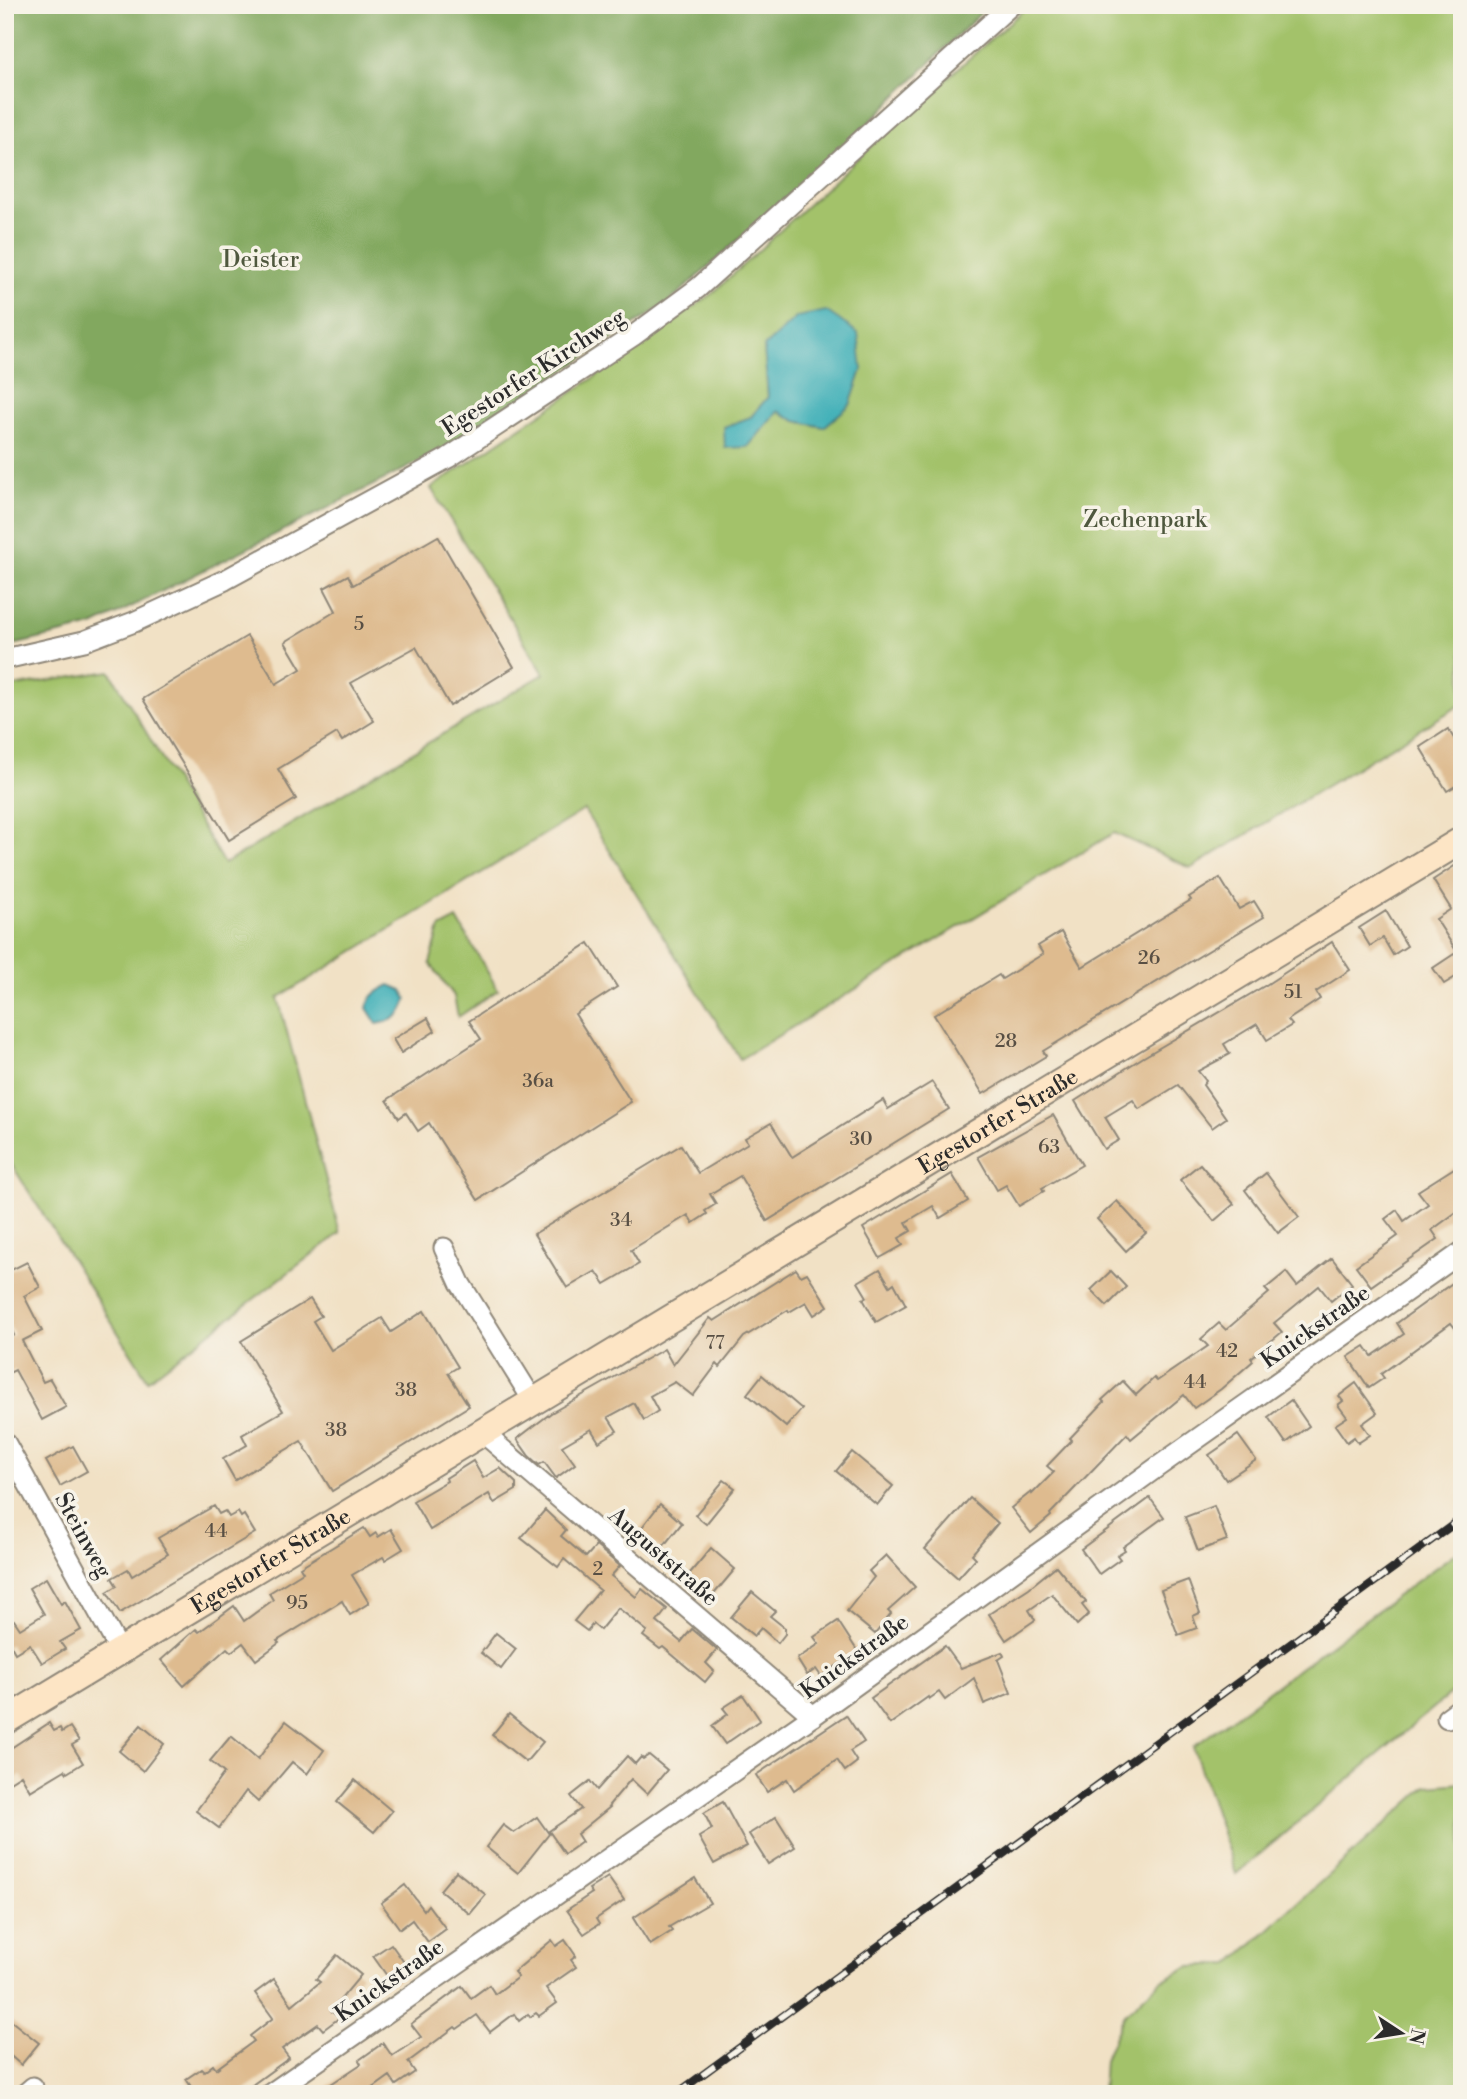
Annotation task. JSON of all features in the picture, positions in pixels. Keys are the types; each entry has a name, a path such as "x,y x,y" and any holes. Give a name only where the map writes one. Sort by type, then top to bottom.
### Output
{"main road":[{"name":"Egestorfer Straße","path":"5,1721 1462,840"}],"street":[{"name":"Egestorfer Kirchweg","path":"5,659 84,641 134,622 225,580 448,458 633,336 698,288 1011,5"},
{"path":"444,1248 460,1283 534,1402"},
{"name":"Knickstraße","path":"270,2094 813,1716 1156,1468 1462,1252"},
{"name":"Auguststraße","path":"482,1432 813,1716"},
{"name":"Steinweg","path":"5,1442 120,1651"}],"green space":[{"name":"Deister","path":"5,5 989,5 855,136 669,302 443,450 93,626 5,647"},
{"name":"Zechenpark","path":"1029,5 1462,5 1462,704 1191,868 1114,833 740,1059 584,810 278,998 340,1233 148,1380 5,1154 5,688 110,671 224,864 544,674 431,488 638,348 714,292 871,146","holes":["764,347 862,370 850,405 824,427 796,421 778,411 763,427 724,427 751,417 768,397"]},
{"path":"457,919 498,990 458,1017 454,996 430,963 440,928"},
{"path":"1462,1548 1462,1684 1236,1874 1193,1747"},
{"path":"1462,1783 1462,2094 1102,2094 1104,2060 1125,2014 1159,1982 1190,1966 1230,1964 1427,1786"}],"water":[{"path":"826,311 858,333 862,370 850,405 824,427 796,421 778,411 748,447 725,448 724,427 751,417 768,397 764,347 797,317"},
{"path":"390,985 402,990 407,999 405,1005 397,1016 377,1024 367,1008 368,1004 375,994"}],"building":[{"path":"438,536 514,667 450,706 416,647 351,683 374,721 342,741 337,733 278,769 296,799 229,840 143,699 247,636 276,684 301,669 285,642 336,611 324,588 348,575 353,585"},
{"path":"1448,729 1462,751 1462,782 1447,791 1420,747"},
{"path":"1462,861 1462,973 1444,984 1433,968 1457,952 1436,919 1451,909 1433,880"},
{"path":"1220,878 1239,909 1254,901 1264,917 1043,1051 1046,1056 983,1094 934,1015 999,975 1002,979 1043,954 1038,946 1061,932 1082,967 1191,900 1189,897"},
{"path":"1386,911 1407,946 1393,955 1383,938 1370,946 1359,928"},
{"path":"1332,942 1350,970 1316,992 1320,999 1288,1020 1292,1025 1267,1040 1257,1024 1224,1044 1230,1054 1198,1071 1206,1081 1203,1085 1226,1118 1212,1128 1178,1085 1139,1109 1133,1100 1105,1117 1119,1140 1104,1149 1075,1101"},
{"path":"589,943 617,987 575,1014 631,1102 478,1200 429,1123 418,1131 406,1113 399,1118 387,1100 481,1039 469,1021"},
{"path":"428,1018 435,1031 401,1053 393,1039"},
{"path":"932,1082 949,1109 767,1221 740,1176 710,1194 716,1204 705,1211 707,1214 693,1223 688,1215 631,1250 639,1264 605,1284 596,1271 567,1288 534,1234 681,1145 698,1173 748,1143 745,1138 771,1123 792,1157 883,1100 888,1109"},
{"path":"1053,1115 1082,1165 1042,1188 1044,1191 1019,1206 1006,1185 997,1190 978,1157"},
{"path":"1462,1163 1462,1208 1432,1230 1438,1239 1371,1286 1356,1266 1398,1236 1385,1219 1397,1210 1404,1221 1428,1204 1418,1191"},
{"path":"1200,1164 1234,1204 1214,1221 1180,1180"},
{"path":"1266,1173 1299,1217 1278,1233 1245,1190"},
{"path":"952,1174 968,1201 940,1218 933,1206 906,1222 911,1231 899,1238 903,1245 880,1258 863,1228"},
{"path":"1117,1201 1146,1233 1126,1251 1097,1219"},
{"path":"1332,1258 1352,1284 1331,1301 1319,1286 1274,1323 1282,1332 1251,1358 1253,1361 1221,1389 1194,1408 1184,1395 1131,1439 1127,1434 1051,1516 1031,1533 1011,1508 1031,1492 1032,1494 1054,1472 1047,1466 1104,1402 1102,1400 1123,1381 1136,1395 1154,1378 1157,1381 1208,1346 1201,1339 1219,1323 1226,1330 1269,1293 1265,1289 1286,1272 1297,1286"},
{"path":"27,1262 40,1287 24,1296 42,1331 22,1341 43,1382 50,1379 66,1407 42,1420 15,1370 5,1375 5,1340 14,1335 5,1316 5,1273"},
{"path":"796,1269 801,1276 807,1273 828,1306 814,1315 806,1302 744,1337 720,1367 717,1364 693,1396 675,1382 650,1396 658,1411 644,1420 634,1403 608,1417 617,1431 599,1442 591,1429 562,1446 575,1464 556,1478 544,1462 539,1465 529,1456 517,1439 551,1413 664,1349 673,1365 710,1318 714,1321"},
{"path":"880,1269 890,1286 894,1283 906,1305 876,1322 863,1299 867,1297 858,1282"},
{"path":"1111,1271 1126,1287 1107,1306 1091,1290"},
{"path":"1462,1276 1462,1337 1451,1323 1381,1374 1384,1378 1369,1388 1348,1357 1365,1346 1372,1356 1404,1334 1397,1323"},
{"path":"310,1299 321,1316 313,1321 331,1350 382,1318 391,1332 424,1311 458,1367 448,1373 469,1406 332,1491 301,1441 235,1480 223,1459 247,1445 242,1435 283,1411 241,1341"},
{"path":"762,1375 802,1409 786,1427 747,1394"},
{"path":"1356,1383 1377,1413 1362,1424 1370,1435 1358,1443 1354,1437 1347,1442 1335,1425 1347,1417 1338,1405 1343,1401 1339,1396"},
{"path":"1291,1400 1309,1426 1286,1443 1268,1417"},
{"path":"1238,1435 1256,1460 1226,1480 1209,1455"},
{"path":"73,1446 87,1471 60,1486 46,1461"},
{"path":"852,1452 893,1486 877,1505 836,1471"},
{"path":"473,1461 483,1478 500,1468 516,1483 516,1490 494,1503 489,1494 430,1530 413,1501 447,1481 446,1478"},
{"path":"724,1480 735,1488 706,1524 695,1515"},
{"path":"970,1498 998,1523 972,1554 976,1558 958,1578 925,1549"},
{"path":"1150,1498 1164,1517 1123,1547 1125,1550 1117,1555 1120,1559 1099,1574 1081,1549"},
{"path":"660,1504 682,1523 661,1549 639,1531"},
{"path":"214,1506 219,1514 225,1511 229,1517 238,1512 241,1517 244,1515 255,1533 120,1613 107,1592 117,1586 112,1578 128,1569 132,1576 168,1554 158,1538"},
{"path":"1214,1506 1227,1540 1198,1551 1185,1517"},
{"path":"545,1510 566,1530 561,1536 586,1557 596,1546 620,1566 611,1576 636,1597 642,1589 667,1609 657,1622 681,1642 692,1629 717,1650 706,1663 714,1671 705,1682 663,1647 660,1649 643,1636 647,1631 618,1608 600,1630 593,1624 587,1631 574,1621 600,1590 564,1559 558,1567 521,1538"},
{"path":"364,1528 370,1537 376,1533 378,1537 391,1529 403,1549 352,1575 369,1603 350,1615 342,1601 277,1641 279,1643 256,1660 243,1643 231,1652 227,1648 184,1686 161,1660 196,1629 199,1632 234,1606 244,1621 273,1600 269,1593 303,1572 300,1567"},
{"path":"711,1548 735,1569 709,1600 685,1579"},
{"path":"886,1555 915,1587 888,1611 891,1614 875,1634 847,1611 874,1577 869,1571"},
{"path":"1056,1566 1086,1602 1082,1605 1089,1614 1077,1625 1052,1594 1029,1610 1035,1620 1006,1640 989,1614 1029,1588"},
{"path":"46,1578 61,1604 65,1601 81,1630 60,1642 65,1649 42,1663 30,1644 15,1653 10,1644 5,1647 5,1625 14,1620 20,1629 44,1614 29,1588"},
{"path":"1188,1580 1200,1613 1193,1616 1197,1628 1178,1635 1161,1590"},
{"path":"752,1592 775,1611 770,1616 785,1628 785,1634 778,1643 761,1628 754,1636 731,1617"},
{"path":"838,1621 858,1652 821,1676 816,1669 807,1675 797,1659 819,1644 814,1637"},
{"path":"496,1633 516,1649 501,1669 481,1653"},
{"path":"945,1646 961,1668 1002,1652 1004,1656 998,1660 1011,1693 984,1704 974,1678 945,1700 939,1692 929,1699 928,1697 890,1724 871,1698"},
{"path":"743,1695 760,1720 725,1744 712,1726 728,1714 723,1708"},
{"path":"509,1714 543,1742 526,1762 492,1735"},
{"path":"846,1715 864,1742 850,1751 857,1762 845,1771 837,1760 794,1790 787,1779 767,1792 756,1775"},
{"path":"286,1721 324,1750 307,1774 292,1762 258,1802 246,1791 219,1828 196,1811 224,1773 210,1761 231,1736 258,1759"},
{"path":"49,1723 54,1731 60,1728 62,1732 70,1727 79,1741 72,1745 83,1763 67,1773 65,1770 30,1791 21,1775 5,1785 5,1752"},
{"path":"141,1725 164,1744 143,1771 119,1751"},
{"path":"649,1755 667,1770 647,1794 631,1779 610,1807 577,1834 582,1842 565,1854 549,1831 581,1809 571,1796 590,1781 597,1790 627,1756 635,1764 641,1757 643,1759"},
{"path":"355,1780 392,1811 374,1832 337,1802"},
{"path":"723,1802 747,1846 714,1864 699,1837 712,1829 704,1813"},
{"path":"537,1817 549,1834 518,1873 486,1847 503,1825 514,1833"},
{"path":"776,1817 795,1847 768,1864 749,1834"},
{"path":"456,1871 486,1895 470,1914 440,1890"},
{"path":"608,1877 624,1900 596,1919 599,1924 584,1934 567,1910 592,1893 589,1889"},
{"path":"695,1878 710,1903 669,1927 672,1931 650,1945 633,1918"},
{"path":"405,1885 424,1910 428,1905 446,1929 428,1942 412,1920 400,1929 381,1903"},
{"path":"552,1940 556,1946 565,1940 576,1956 571,1960 576,1967 546,1988 557,2003 539,2016 536,2013 530,2017 528,2014 519,2021 514,2014 490,2032 477,2015 457,2029 455,2027 408,2062 415,2072 396,2085 390,2076 365,2094 316,2094 361,2064 359,2060 383,2043 392,2056 421,2037 411,2024 462,1986 471,1998 489,1985 495,1994 518,1977 514,1972"},
{"path":"391,1944 410,1971 392,1983 373,1956"},
{"path":"337,1955 361,1975 331,2011 339,2018 323,2030 318,2024 282,2049 289,2058 240,2094 196,2094 186,2079 213,2065 216,2069 254,2041 250,2036 273,2018 255,1993 274,1979 292,2005 320,1982 316,1979"},
{"path":"5,2016 39,2043 21,2065 5,2051"}],"railway":[{"path":"676,2094 1462,1518"}]}
